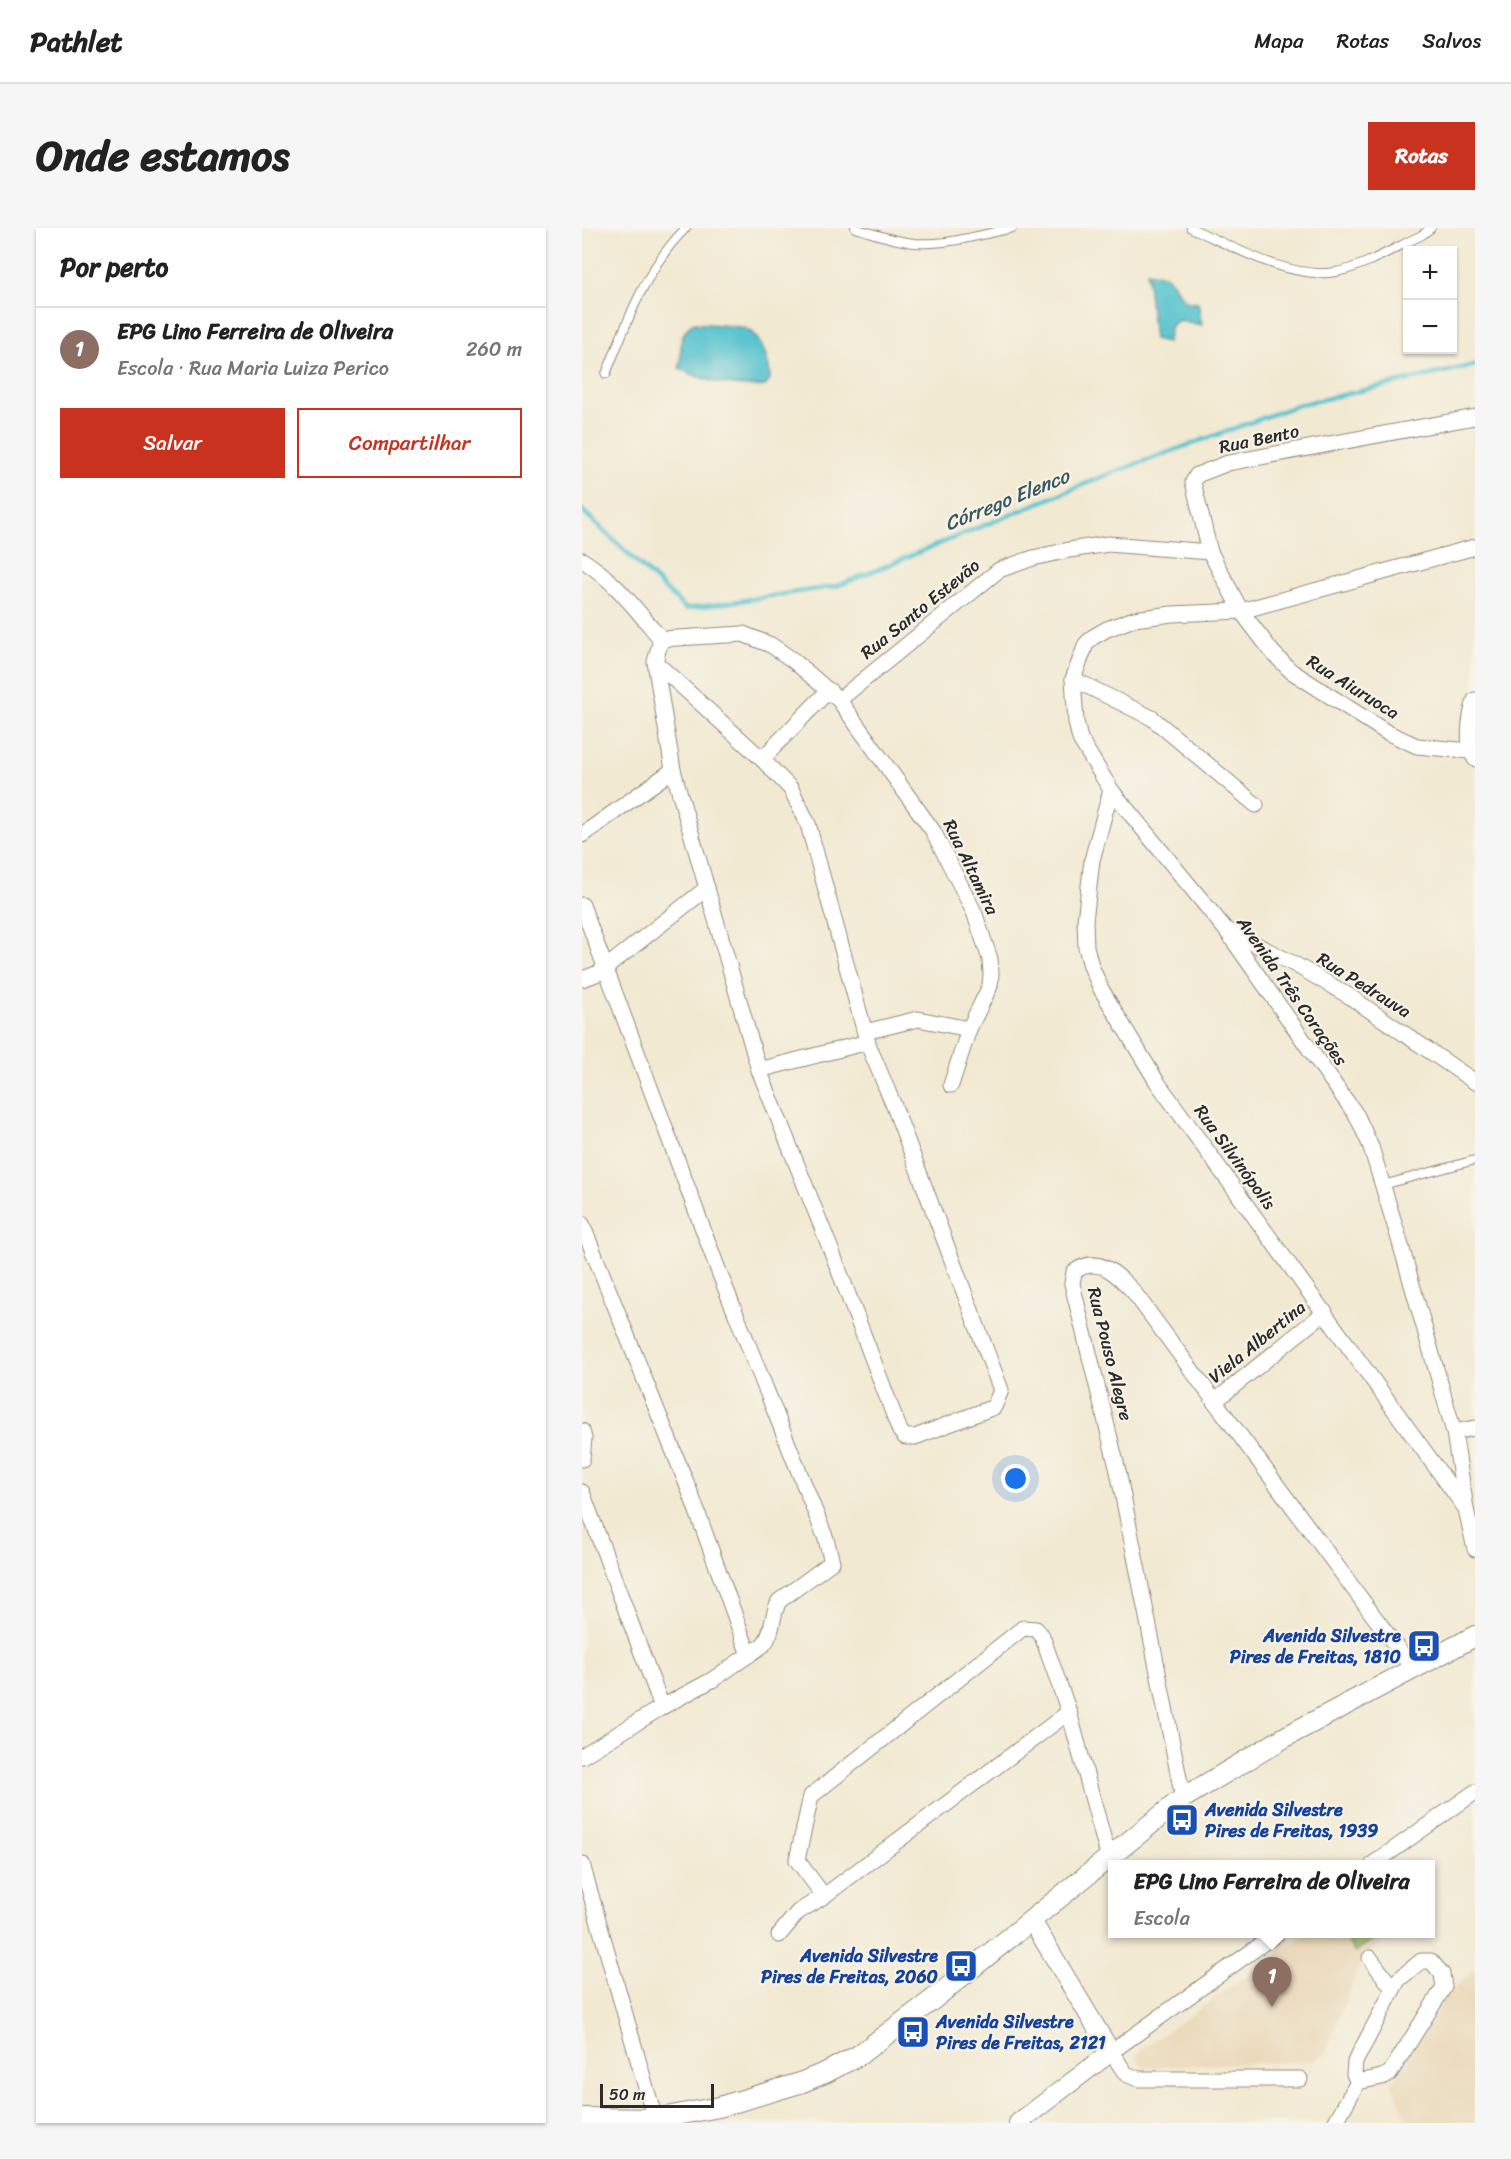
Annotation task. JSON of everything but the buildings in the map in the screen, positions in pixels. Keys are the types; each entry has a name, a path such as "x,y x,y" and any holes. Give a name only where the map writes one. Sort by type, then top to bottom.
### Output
{"main road":[{"path":"582,2118 655,2119 719,2108 800,2083 859,2055 1032,1921 1183,1798 1287,1736 1475,1636"}],"street":[{"name":"Rua Bento","path":"1241,611 1210,552 1194,490 1193,482 1197,475 1228,464 1475,417"},
{"name":"Rua Santo Estevão","path":"762,759 834,695 999,570 1042,556 1108,544 1210,552"},
{"name":"Avenida Três Corações","path":"1475,547 1241,611 1172,614 1134,619 1093,637 1086,644 1073,679 1076,722 1080,739 1111,790 1226,930 1357,1116 1371,1147 1383,1185 1454,1432 1475,1549"},
{"path":"582,560 594,567 615,586 661,639"},
{"name":"Rua Aiuruoca","path":"1241,611 1273,653 1291,671 1386,732 1417,746 1472,755"},
{"path":"661,639 743,634 771,645 834,695"},
{"path":"655,662 762,759 791,789 808,824 866,1037 1001,1390 994,1407 915,1437 905,1437 900,1431 759,1070 674,770 655,662 661,639"},
{"path":"1073,679 1152,718 1256,805"},
{"name":"Rua Altamira","path":"834,695 933,831 974,912 990,959 992,974 990,987 969,1029 951,1085"},
{"path":"1472,755 1472,711 1475,700"},
{"path":"582,835 674,770"},
{"name":"Rua Silvinópolis","path":"1111,790 1097,836 1090,870 1085,921 1086,947 1101,989 1157,1082 1466,1509"},
{"path":"582,979 599,973 707,888"},
{"path":"582,905 719,1272 826,1539 832,1560 831,1565 779,1601 775,1609 769,1639 749,1655 712,1680 582,1755"},
{"name":"Rua Pedrauva","path":"1226,930 1296,965 1349,996 1475,1082"},
{"path":"759,1070 918,1019 969,1029"},
{"path":"582,1224 690,1492 749,1655"},
{"name":"Rua Pouso Alegre","path":"1183,1798 1118,1471 1072,1284 1074,1272 1082,1266 1094,1265 1106,1268 1120,1277 1133,1292 1413,1669"},
{"name":"Viela Albertina","path":"1214,1402 1325,1312"},
{"path":"1454,1432 1475,1428"},
{"path":"582,1431 584,1438 582,1459"},
{"path":"582,1492 662,1707"},
{"path":"824,1896 797,1860 811,1796 1023,1628 1036,1629 1042,1636 1069,1712 1109,1858"},
{"path":"779,1935 798,1912 824,1896 1069,1712"},
{"path":"1379,1860 1475,1792"},
{"path":"582,1864 655,2119"},
{"path":"1032,1921 1126,2074 1138,2079 1300,2079"},
{"path":"1018,2123 1111,2052 1270,1938"},
{"path":"1370,1958 1393,1989"},
{"path":"1335,2123 1358,2082 1390,2073 1444,1987 1442,1974 1431,1961 1421,1960 1398,1980 1355,2062 1354,2074 1358,2082"}],"lane":[{"path":"606,374 640,293 658,262 686,228"},
{"path":"855,228 889,238 931,243 955,241 1012,228"},
{"path":"1191,228 1284,267 1314,273 1336,272 1353,267 1422,235 1431,228"},
{"path":"1383,1185 1475,1160"}],"shaded area":[{"path":"1300,1938 1387,1938 1361,1961 1326,2052 1314,2061 1145,2067 1136,2057 1139,2051"},
{"path":"1475,1969 1475,2123 1409,2123 1392,2083 1446,1996"}],"green space":[{"path":"1345,1938 1375,1938 1355,1952"}],"water":[{"path":"1147,272 1167,276 1185,301 1198,303 1202,325 1179,320 1171,325 1167,342 1154,339"},
{"path":"693,323 741,327 750,332 764,350 770,380 765,386 732,385 699,377 679,368 682,339"}],"waterway":[{"name":"Córrego Elenco","path":"582,510 686,609 837,586 1109,474 1298,405 1475,365"}],"place":[{"name":"Avenida Silvestre Pires de Freitas, 1810","path":"1424,1646"},
{"name":"Avenida Silvestre Pires de Freitas, 1939","path":"1182,1820"},
{"name":"Avenida Silvestre Pires de Freitas, 2060","path":"961,1966"},
{"name":"EPG Lino Ferreira de Oliveira","path":"1272,2007"},
{"name":"Avenida Silvestre Pires de Freitas, 2121","path":"913,2032"}]}
